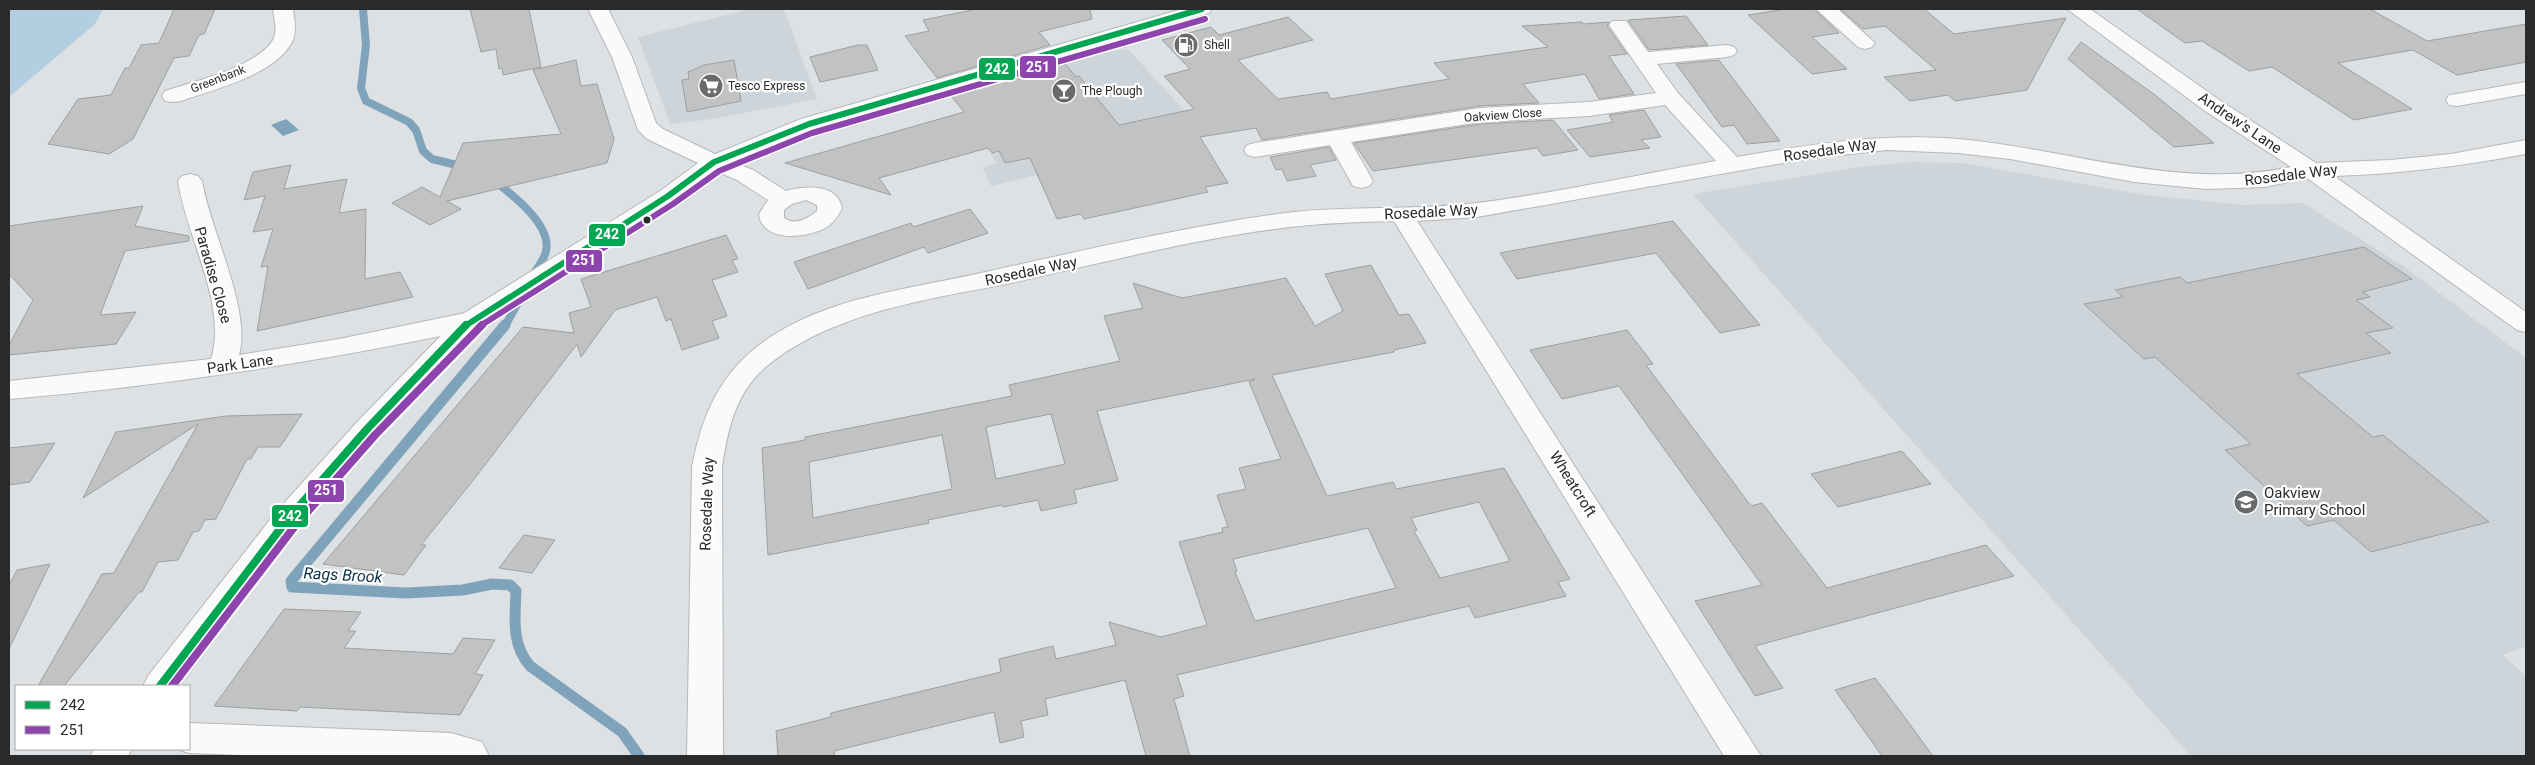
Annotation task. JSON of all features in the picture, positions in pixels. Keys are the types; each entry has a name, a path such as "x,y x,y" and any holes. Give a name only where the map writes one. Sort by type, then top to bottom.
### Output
{"street":[{"name":"Greenbank","path":"173,96 238,72 265,57 282,40 285,31 283,9"},
{"path":"598,9 622,57 646,124 655,134 745,175 783,199"},
{"path":"161,685 287,520 368,428 470,321 668,196 714,162 809,124 1202,9"},
{"path":"1826,9 1864,43"},
{"name":"Andrew's Lane","path":"2077,9 2213,106 2311,170 2395,233 2526,324"},
{"path":"1619,25 1670,98 1733,166"},
{"path":"1641,59 1727,52"},
{"path":"2457,100 2526,88"},
{"name":"Oakview Close","path":"1256,150 1498,113 1589,109 1670,98"},
{"path":"1337,137 1361,181"},
{"name":"Rosedale Way","path":"705,756 706,467 711,437 720,406 736,382 757,360 785,340 816,324 875,304 1260,224 1316,217 1477,210 1806,152 1887,143 1958,146 2010,152 2134,175 2207,182 2265,180 2311,170 2391,167 2451,161 2526,147"},
{"name":"Paradise Close","path":"190,181 191,199 208,247 230,336 227,357 222,367"},
{"name":"Wheatcroft","path":"1401,214 1452,292 1743,756"},
{"name":"Park Lane","path":"9,390 222,367 339,348 470,321"},
{"path":"190,738 452,748 463,749 470,753 471,756"}],"shaded area":[{"path":"9,9 103,9 95,24 9,97"},
{"path":"750,9 784,9 817,99 712,119 670,124 638,37"},
{"path":"1128,49 1183,109 1202,136 991,186 983,168 997,163 990,154 1018,147 983,87 1117,50"},
{"path":"286,119 299,130 283,136 271,125"},
{"name":"Oakview Primary School","path":"1912,162 1962,163 2145,195 2243,205 2303,203 2403,266 2526,358 2526,646 2503,655 2526,676 2526,756 2191,756 1693,194 1860,167"}],"building":[{"path":"174,9 215,9 204,34 199,35 189,56 174,58 133,139 109,154 48,144 78,99 111,95 125,68 129,68 141,45 159,43"},
{"path":"470,9 529,9 541,67 503,75 502,68 499,69 496,49 481,52"},
{"path":"977,9 1090,9 1092,19 1039,32 1050,45 937,78 905,36 929,31 923,20"},
{"path":"1787,9 1814,9 1839,33 1812,37 1847,69 1812,74 1748,15"},
{"path":"1840,9 1924,9 1954,34 2066,18 2027,90 1955,101 1948,95 1910,101 1884,77 1936,70 1885,26 1863,29"},
{"path":"2137,9 2370,9 2427,41 2526,24 2526,62 2457,75 2413,50 2338,63 2412,109 2354,120 2272,67 2249,71 2202,41 2185,43"},
{"path":"1686,16 1708,45 1649,50 1628,20"},
{"path":"1288,17 1313,40 1238,60 1278,99 1327,92 1331,99 1449,79 1434,63 1548,47 1522,26 1582,22 1583,24 1609,22 1607,26 1627,54 1609,56 1634,94 1599,99 1585,74 1523,84 1539,103 1480,106 1262,140 1256,128 1200,137 1228,183 1205,187 1208,192 1084,219 1081,214 1057,219 1030,158 1005,163 999,151 992,153 988,148 879,178 891,195 785,163 964,112 948,92 1061,59 1076,77 1079,76 1119,125 1194,109 1164,76 1190,69 1162,40 1211,27 1219,35"},
{"path":"2081,42 2155,95 2214,143 2174,147 2068,59"},
{"path":"858,45 867,45 878,70 820,82 810,57"},
{"path":"576,60 581,86 597,84 614,139 607,163 447,201 461,209 430,225 392,203 422,187 440,197 463,143 561,134 533,70"},
{"path":"734,60 741,101 687,112 682,80 689,79 688,72 704,65"},
{"path":"1719,60 1780,141 1747,144 1734,125 1722,127 1676,64"},
{"path":"1644,110 1661,137 1641,140 1650,148 1590,157 1567,130 1613,122 1609,115"},
{"path":"1553,120 1578,150 1543,156 1537,148 1373,171 1354,143 1480,124"},
{"path":"1329,147 1336,160 1310,165 1316,176 1287,181 1282,169 1276,170 1270,157"},
{"path":"291,165 284,189 347,179 339,213 366,209 365,279 400,272 413,297 257,331 268,266 261,267 273,229 253,232 265,196 244,200 253,172"},
{"path":"143,206 135,226 189,236 189,241 125,251 100,315 136,312 116,344 9,355 9,345 33,300 9,274 9,226"},
{"path":"970,209 988,233 928,253 924,247 808,289 794,262 911,223 913,227"},
{"path":"1673,221 1760,325 1720,333 1656,253 1517,279 1500,253"},
{"path":"726,235 738,259 732,260 738,272 712,280 727,316 712,321 719,338 682,350 671,319 666,321 657,297 615,310 581,357 577,344 475,478 421,545 426,545 404,575 323,564 523,327 574,333 569,313 591,307 581,279"},
{"path":"2364,247 2412,279 2363,292 2370,297 2356,300 2393,328 2366,333 2391,353 2297,374 2373,437 2383,435 2489,522 2371,552 2334,520 2307,526 2225,450 2251,444 2155,357 2144,359 2084,304 2123,297 2115,290 2180,277 2187,283"},
{"path":"1371,265 1399,315 1409,314 1426,343 1394,350 1394,352 1272,375 1327,496 1393,482 1396,489 1504,468 1570,579 1558,582 1566,596 1475,618 1469,606 1177,675 1184,696 1174,699 1190,756 1146,756 1125,680 1045,699 1048,715 1021,721 1024,737 1000,743 994,712 834,751 835,756 778,756 776,731 831,717 831,713 1001,672 999,659 1053,646 1056,659 1116,645 1109,622 1161,637 1207,625 1179,542 1223,532 1222,528 1228,527 1217,495 1246,489 1239,468 1281,459 1249,382 1255,379 1097,411 1118,480 1074,490 1077,503 1041,511 1038,500 1003,507 1002,505 928,520 929,523 768,555 762,448 805,440 805,437 1012,396 1009,385 1120,361 1104,316 1143,308 1133,283 1182,298 1286,278 1315,326 1343,311 1325,274","holes":["1051,414 1065,464 996,479 986,427","942,435 952,489 813,518 809,462","1479,502 1510,561 1440,578 1414,531 1417,530 1411,518","1368,528 1396,588 1255,621 1235,572 1237,571 1233,559"]},
{"path":"1627,330 1653,364 1646,365 1751,506 1762,503 1827,588 1986,545 2014,576 1755,646 1783,688 1755,696 1695,601 1762,585 1619,386 1562,399 1530,350"},
{"path":"302,414 280,447 258,447 251,459 247,459 216,519 205,520 199,531 193,532 178,560 158,562 142,592 139,592 65,685 39,685 102,574 114,573 198,424 83,498 116,432 226,416"},
{"path":"55,443 30,482 9,485 9,448"},
{"path":"1902,451 1931,484 1838,507 1811,474"},
{"path":"524,535 555,540 532,573 499,568"},
{"path":"50,564 9,649 9,585 17,570"},
{"path":"284,609 361,612 348,631 356,631 344,648 453,654 463,638 495,640 475,674 483,675 460,715 300,707 297,711 214,706"},
{"path":"1875,678 1933,756 1882,756 1835,690"}],"waterway":[{"name":"Rags Brook","path":"363,9 366,45 361,88 366,101 409,122 416,130 423,151 432,159 465,167"},
{"name":"Rags Brook","path":"492,179 519,201 537,220 543,230 546,251 531,279"},
{"name":"Rags Brook","path":"505,326 524,292"},
{"name":"Rags Brook","path":"505,325 291,581 292,587 406,593 463,590 492,584 510,585 516,591 515,621 517,640 524,658 530,666 622,732 639,756"}],"transit line":[{"name":"242","path":"161,685 287,520 368,428 470,321 668,196 714,162 809,124 1202,9"},
{"name":"251","path":"173,685 295,526 375,435 476,329 673,204 719,171 812,133 1205,19"}],"place":[{"name":"Shell","path":"1186,45"},
{"name":"Tesco Express","path":"711,86"},
{"name":"The Plough","path":"1064,91"},
{"name":"Oakview Primary School","path":"2246,502"}]}
